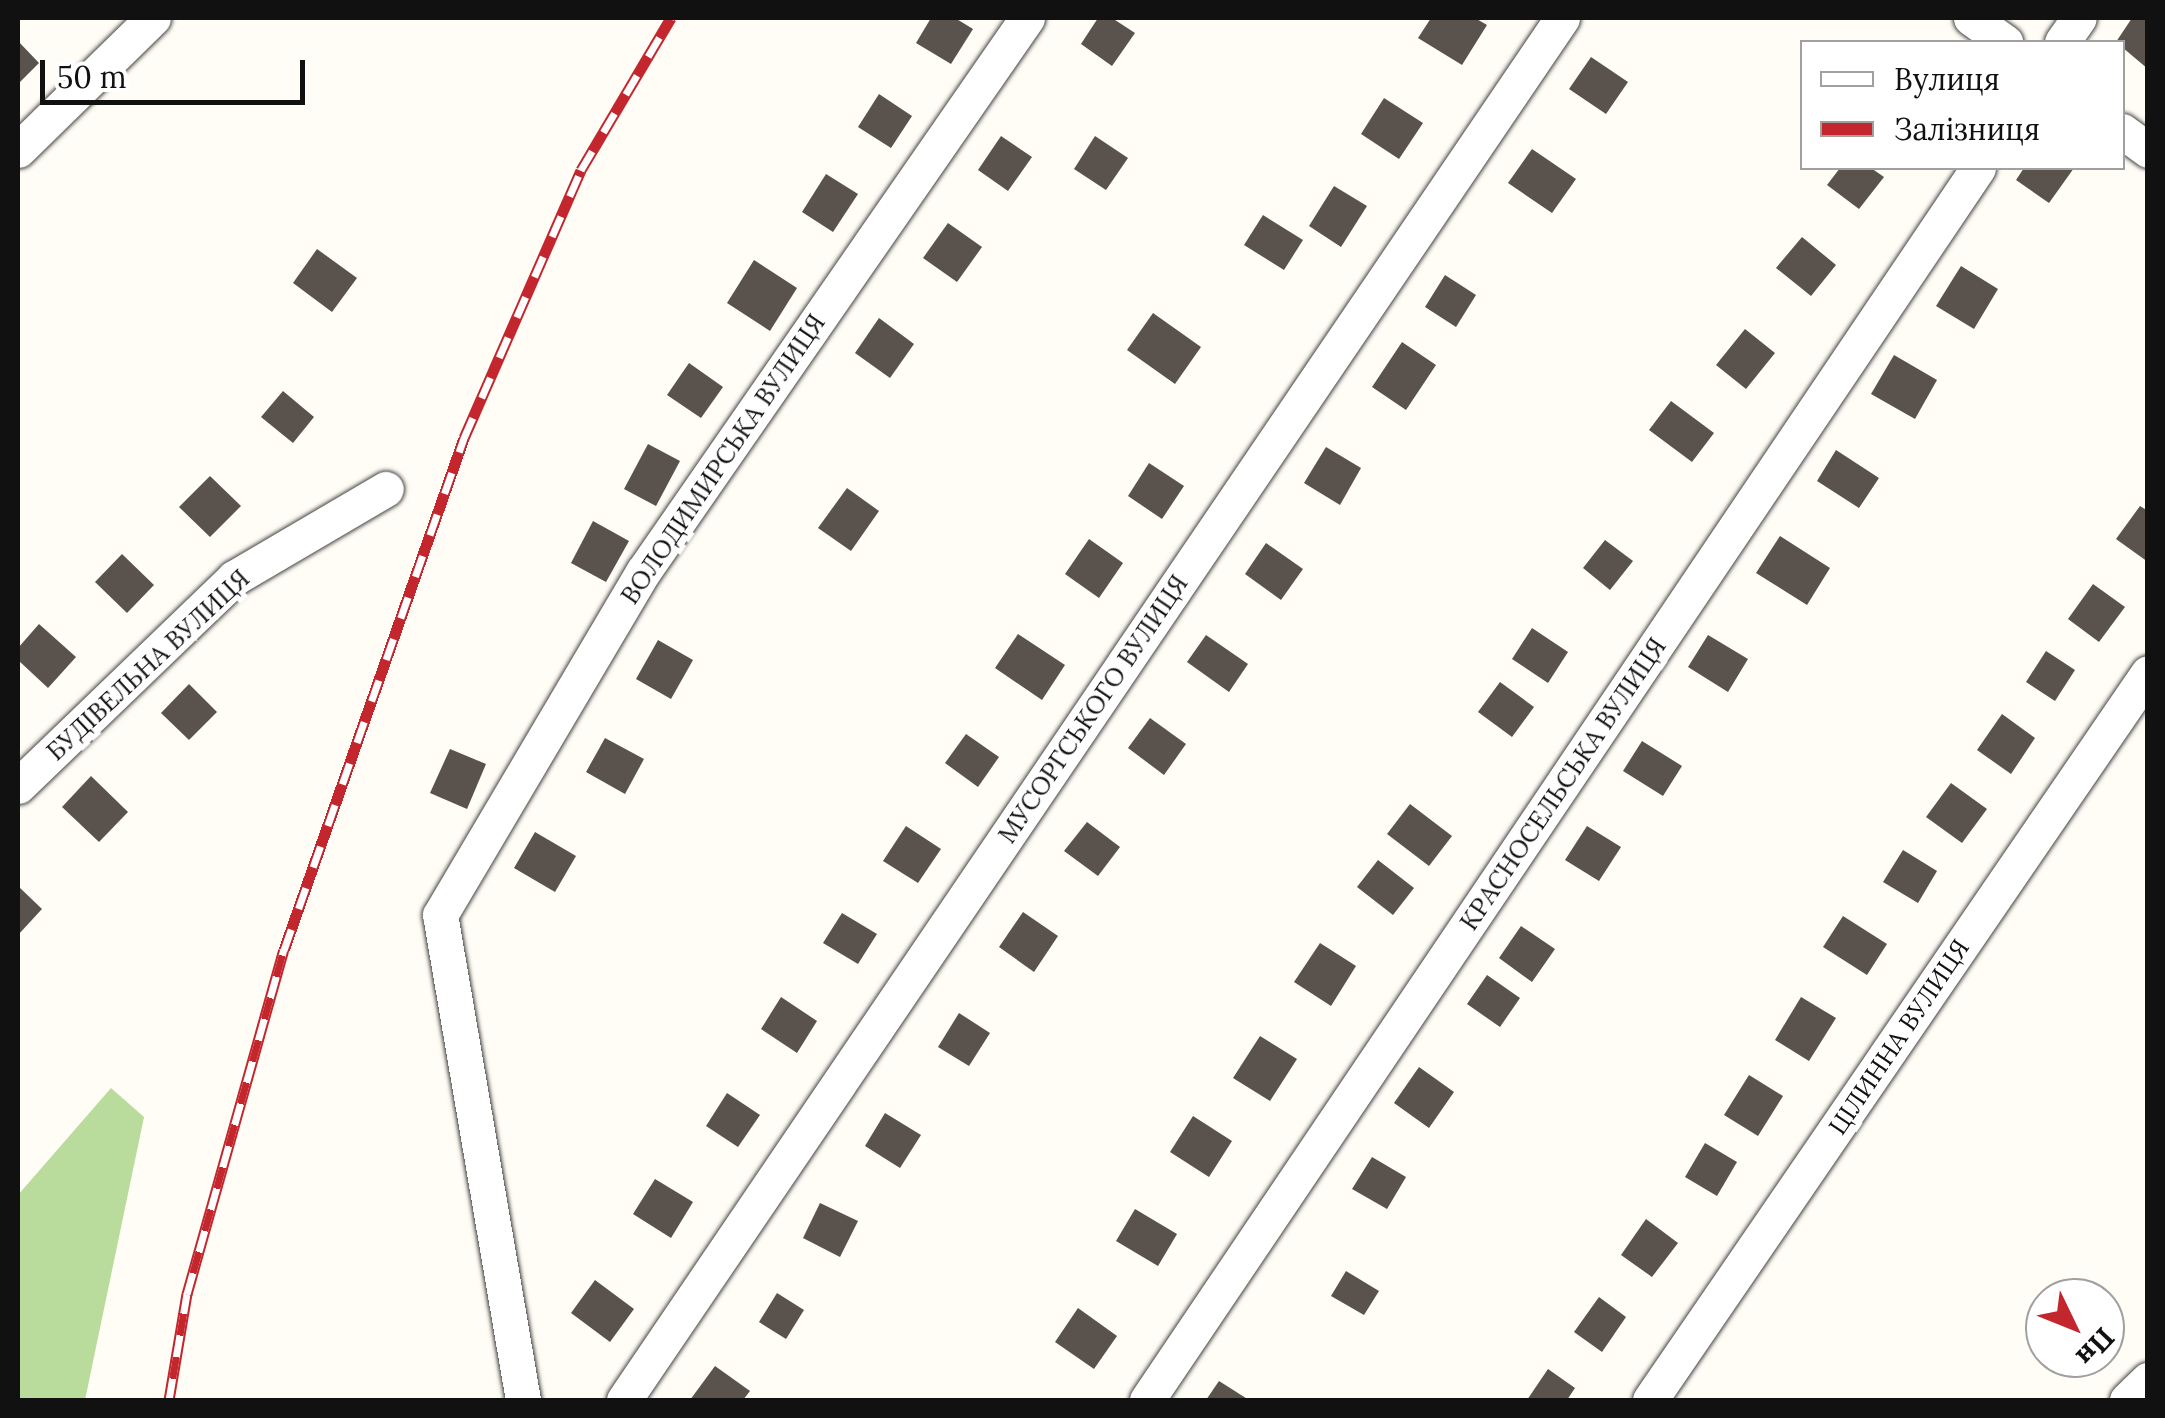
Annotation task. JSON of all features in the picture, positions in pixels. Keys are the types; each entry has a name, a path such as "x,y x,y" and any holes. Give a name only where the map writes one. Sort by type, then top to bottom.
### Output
{"street":[{"path":"18,150 152,18"},
{"name":"ВОЛОДИМИРСЬКА ВУЛИЦЯ","path":"523,1400 440,915 643,572 1027,18"},
{"name":"МУСОРГСЬКОГО ВУЛИЦЯ","path":"624,1400 1562,18"},
{"path":"1972,18 2002,40"},
{"path":"2063,40 2078,18"},
{"path":"2125,133 2148,150"},
{"name":"КРАСНОСЕЛЬСЬКА ВУЛИЦЯ","path":"1147,1400 1977,170"},
{"name":"БУДІВЕЛЬНА ВУЛИЦЯ","path":"18,786 234,578 386,489"},
{"name":"ЦІЛИННА ВУЛИЦЯ","path":"1650,1400 2148,673"},
{"path":"2126,1400 2148,1380"}],"green space":[{"path":"111,1088 144,1117 85,1400 18,1400 18,1195"}],"building":[{"path":"931,18 955,18 973,29 951,64 916,43"},
{"path":"1098,18 1112,18 1135,33 1112,66 1081,44"},
{"path":"1431,18 1475,18 1487,25 1462,65 1418,38"},
{"path":"2132,18 2148,20 2148,69 2125,50 2125,40 2117,40"},
{"path":"18,41 39,63 18,84"},
{"path":"1591,57 1628,82 1606,114 1569,89"},
{"path":"879,94 912,116 891,148 858,127"},
{"path":"1384,98 1423,123 1399,159 1361,134"},
{"path":"1001,136 1032,157 1008,191 978,170"},
{"path":"1095,136 1128,158 1106,190 1074,169"},
{"path":"1532,149 1576,179 1552,213 1508,183"},
{"path":"1838,170 1874,170 1884,177 1859,209 1827,185"},
{"path":"2023,170 2073,170 2049,203 2016,180"},
{"path":"826,174 858,194 833,232 802,212"},
{"path":"1334,186 1367,206 1341,247 1309,226"},
{"path":"1263,215 1303,240 1284,270 1244,245"},
{"path":"948,223 982,247 957,282 923,258"},
{"path":"1802,237 1836,265 1811,296 1776,268"},
{"path":"317,249 357,278 332,312 293,283"},
{"path":"754,260 797,288 770,331 727,303"},
{"path":"1961,266 1998,289 1974,329 1936,306"},
{"path":"1445,275 1476,295 1456,327 1425,307"},
{"path":"1153,313 1201,347 1175,384 1127,350"},
{"path":"879,318 914,344 890,378 855,353"},
{"path":"1745,329 1775,353 1746,389 1716,365"},
{"path":"1402,342 1436,365 1406,410 1372,387"},
{"path":"1894,355 1937,380 1915,419 1871,394"},
{"path":"689,363 723,387 701,418 667,395"},
{"path":"283,391 314,417 293,443 261,417"},
{"path":"1671,401 1714,433 1692,462 1649,430"},
{"path":"648,444 680,461 656,506 624,489"},
{"path":"1326,447 1361,468 1340,505 1304,483"},
{"path":"1836,450 1879,478 1859,508 1817,481"},
{"path":"1149,463 1184,486 1162,519 1128,496"},
{"path":"210,476 241,506 210,537 179,507"},
{"path":"847,488 879,511 851,551 818,528"},
{"path":"2140,506 2148,511 2148,562 2116,539"},
{"path":"593,521 629,541 606,582 571,563"},
{"path":"1780,536 1830,568 1807,605 1756,573"},
{"path":"1089,539 1123,563 1099,598 1065,574"},
{"path":"1605,540 1633,561 1610,590 1583,568"},
{"path":"1266,543 1303,569 1281,600 1245,574"},
{"path":"122,554 154,585 127,613 95,582"},
{"path":"2093,584 2125,607 2099,642 2068,619"},
{"path":"39,624 76,657 48,688 18,660 18,648"},
{"path":"1532,628 1568,652 1548,683 1512,659"},
{"path":"1018,634 1065,665 1042,700 995,668"},
{"path":"1206,635 1248,664 1229,692 1187,662"},
{"path":"1708,635 1748,659 1728,692 1688,667"},
{"path":"658,640 693,660 671,699 636,679"},
{"path":"2046,651 2075,670 2055,701 2026,682"},
{"path":"1500,682 1534,707 1512,737 1478,712"},
{"path":"189,684 217,712 189,740 161,713"},
{"path":"2002,714 2035,738 2011,774 1977,750"},
{"path":"1150,718 1186,744 1164,775 1128,748"},
{"path":"966,734 999,757 978,787 945,763"},
{"path":"605,738 644,759 625,794 586,772"},
{"path":"1642,741 1682,766 1663,796 1623,771"},
{"path":"450,749 486,764 467,809 430,793"},
{"path":"91,776 128,812 99,842 62,807"},
{"path":"1951,783 1987,809 1962,843 1926,817"},
{"path":"1410,804 1452,836 1429,866 1387,834"},
{"path":"1087,822 1120,847 1098,876 1064,851"},
{"path":"906,826 941,849 918,883 883,861"},
{"path":"1587,826 1621,847 1599,881 1565,860"},
{"path":"535,832 576,856 555,892 514,868"},
{"path":"1903,850 1937,871 1918,903 1883,882"},
{"path":"1378,860 1414,888 1393,915 1357,887"},
{"path":"18,886 42,909 18,935"},
{"path":"1023,912 1058,936 1034,972 999,947"},
{"path":"842,913 877,934 858,964 823,943"},
{"path":"1843,916 1887,944 1867,975 1823,947"},
{"path":"1521,926 1555,949 1532,982 1499,958"},
{"path":"1320,943 1356,966 1331,1006 1294,982"},
{"path":"1487,975 1520,998 1500,1027 1467,1004"},
{"path":"781,997 817,1021 797,1053 761,1029"},
{"path":"1801,997 1836,1018 1809,1061 1775,1040"},
{"path":"959,1013 990,1033 969,1066 938,1047"},
{"path":"1260,1036 1297,1059 1270,1101 1233,1078"},
{"path":"1419,1067 1454,1092 1429,1128 1394,1103"},
{"path":"1749,1075 1783,1096 1758,1136 1724,1115"},
{"path":"727,1093 760,1115 738,1147 706,1126"},
{"path":"885,1113 921,1135 900,1168 865,1146"},
{"path":"1193,1116 1232,1141 1209,1177 1170,1152"},
{"path":"1705,1143 1737,1162 1717,1196 1685,1177"},
{"path":"1372,1157 1406,1177 1387,1209 1352,1189"},
{"path":"655,1179 693,1202 671,1238 633,1214"},
{"path":"820,1203 858,1221 840,1257 803,1238"},
{"path":"1135,1209 1177,1234 1158,1266 1116,1241"},
{"path":"1646,1219 1678,1243 1652,1277 1621,1255"},
{"path":"1346,1271 1379,1291 1364,1315 1331,1296"},
{"path":"595,1280 634,1309 610,1342 571,1313"},
{"path":"777,1293 804,1310 786,1339 759,1322"},
{"path":"1599,1297 1626,1317 1602,1352 1574,1332"},
{"path":"1078,1308 1117,1336 1094,1369 1055,1342"},
{"path":"715,1366 750,1391 743,1400 690,1400"},
{"path":"1548,1369 1575,1388 1567,1400 1527,1400"},
{"path":"1219,1381 1249,1400 1206,1400"}],"railway":[{"path":"169,1400 187,1294 284,950 464,438 581,170 671,18"}]}
